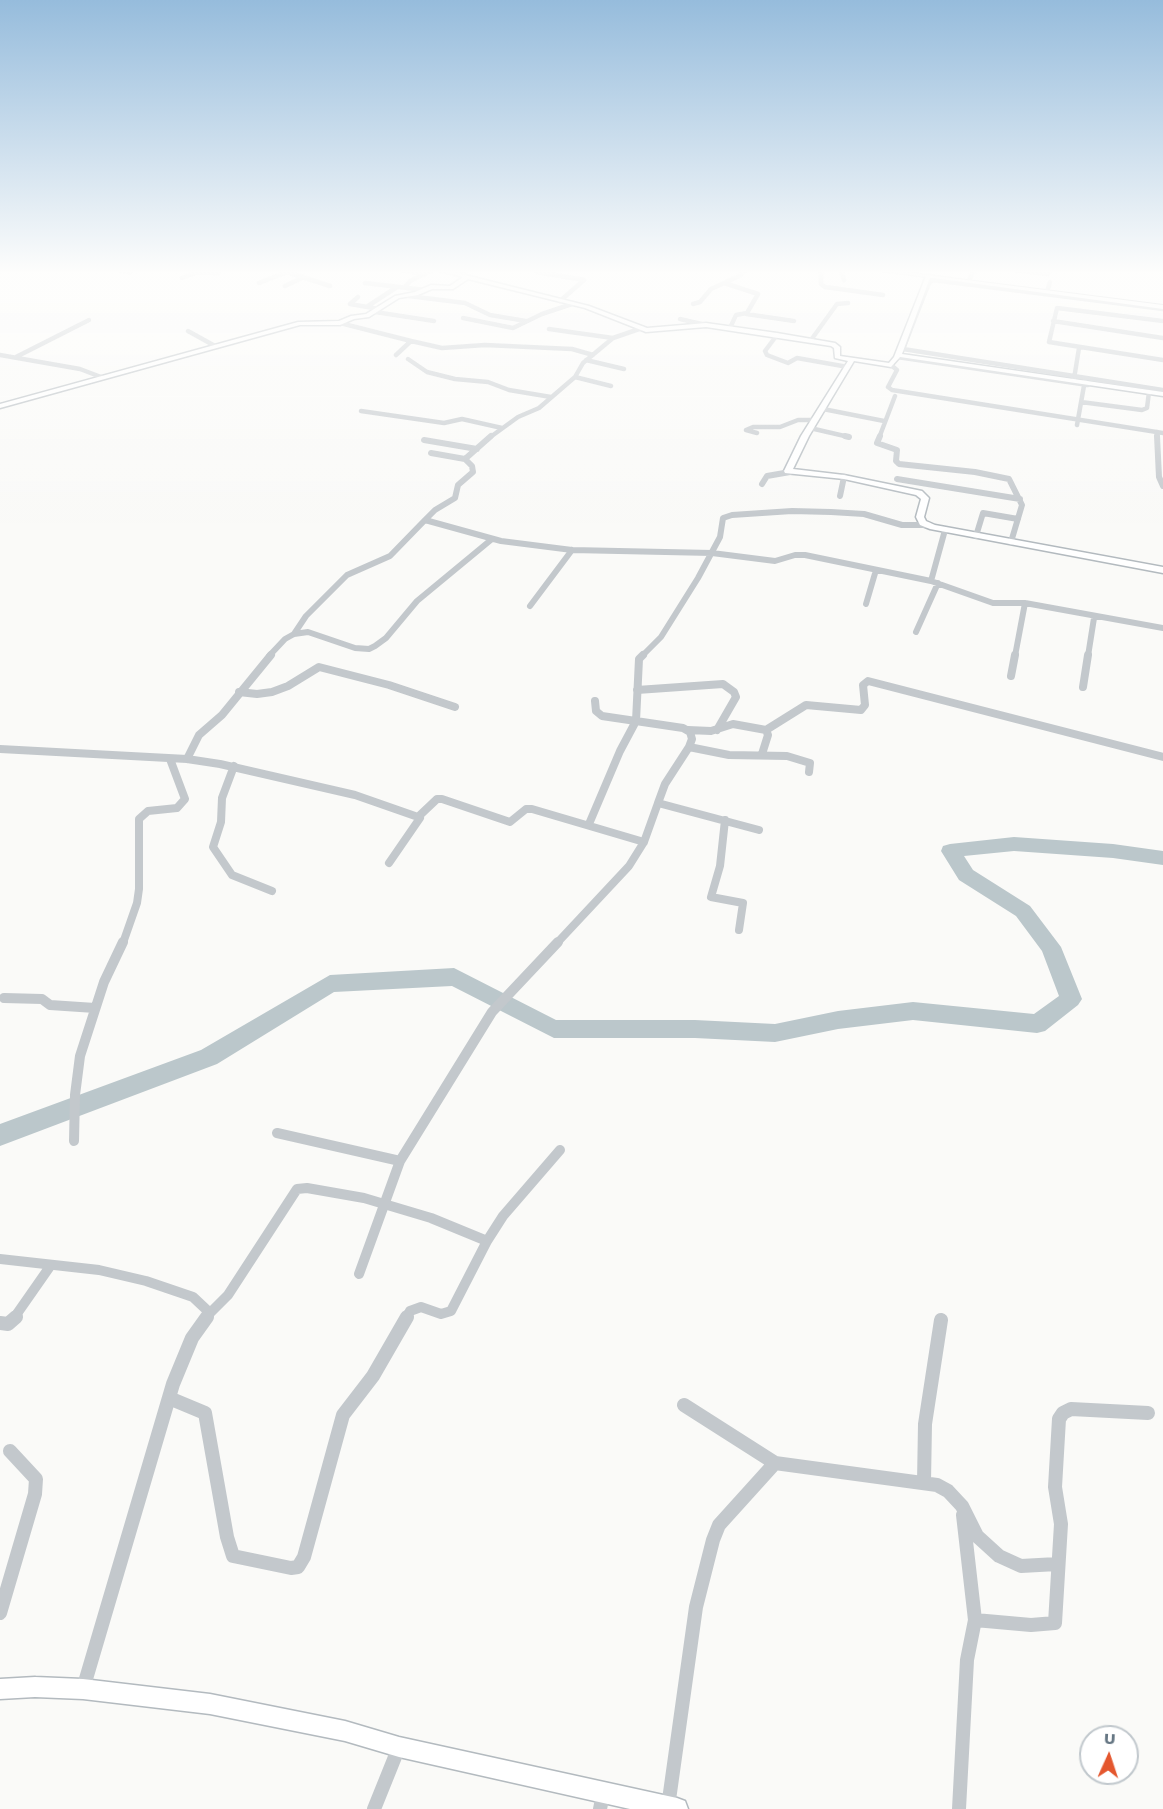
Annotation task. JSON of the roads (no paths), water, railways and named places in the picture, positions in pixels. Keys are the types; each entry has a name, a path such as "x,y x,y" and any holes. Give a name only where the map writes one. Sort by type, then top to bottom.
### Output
{"street":[{"path":"16,357 21,354"},
{"path":"0,406 184,354"},
{"path":"767,354 788,363 798,358 850,364 891,365 897,370 888,387 892,390 1159,434 1159,477 1163,486"},
{"path":"836,354 836,357 850,364"},
{"path":"891,365 898,354"},
{"path":"901,354 1074,378 1080,376 1080,378 1163,393"},
{"path":"901,354 1163,393"},
{"path":"935,354 1149,393 1163,393"},
{"path":"1074,378 1078,354"},
{"path":"1124,354 1163,360"},
{"path":"0,355 80,369 101,377"},
{"path":"465,459 502,428 518,417 539,408 575,377 586,360 593,355"},
{"path":"408,360 427,372 458,380 488,381 509,390 551,397"},
{"path":"586,360 624,369"},
{"path":"790,472 788,469 813,424 850,364"},
{"path":"575,377 612,386"},
{"path":"1078,419 1084,382"},
{"path":"1081,402 1142,410 1147,408 1149,393"},
{"path":"895,396 877,443 897,450 898,463 1004,477 1010,481 1020,499 1022,509 1011,542"},
{"path":"823,409 884,421"},
{"path":"361,411 444,423 462,419 502,428"},
{"path":"757,433 746,430 753,427 780,427 798,420 849,437"},
{"path":"424,440 477,449"},
{"path":"187,759 199,735 222,715 278,645 294,634 306,616 347,575 390,556 435,510 455,498 458,485 473,472 472,466 465,459 431,453"},
{"path":"762,484 767,476 790,472 844,477 922,495 925,498 920,517 927,525"},
{"path":"840,496 844,477"},
{"path":"897,478 1020,499"},
{"path":"589,824 620,751 636,721 639,659 662,637 712,553 720,537 723,518 732,515 792,511 856,513 902,525 927,525 1163,570"},
{"path":"976,536 983,513 1018,519"},
{"path":"425,520 492,539 572,550 712,553 775,561 800,554 934,582 985,601 1025,603 1094,618 1163,628"},
{"path":"916,632 934,582 945,530"},
{"path":"294,634 316,633 355,648 375,646 386,638 417,601 492,539"},
{"path":"530,606 572,550"},
{"path":"866,604 876,570"},
{"path":"1011,676 1025,603"},
{"path":"1083,687 1094,618"},
{"path":"239,692 257,694 272,692 288,686 319,667 389,685 455,707"},
{"path":"595,701 597,714 688,730 717,730 733,724 766,730 806,705 861,710 865,705 863,685 868,681 1163,757"},
{"path":"636,690 723,684 734,692 736,698 717,730"},
{"path":"359,1274 400,1161 492,1012 622,874 644,842 665,784 689,747 692,739 688,730"},
{"path":"762,754 768,735 766,730"},
{"path":"689,747 729,755 787,756 808,762 811,765 809,772"},
{"path":"0,749 187,759 234,766 355,795 420,818"},
{"path":"74,1141 75,1095 80,1056 104,982 128,932 140,890 139,819 148,811 177,807 185,799 170,759"},
{"path":"234,766 222,798 220,822 213,847 232,875 272,891"},
{"path":"389,863 420,818 437,799 510,822 529,809 589,824 644,842"},
{"path":"658,803 759,830"},
{"path":"725,820 720,866 711,897 743,903 739,930"},
{"path":"4,998 42,999 50,1005 95,1008"},
{"path":"277,1133 400,1161"},
{"path":"169,1398 205,1413 227,1537 234,1556 291,1568 298,1567 304,1557 317,1516 345,1411 373,1376 410,1311 417,1307 441,1314 451,1311 487,1240 502,1216 560,1150"},
{"path":"83,1689 169,1398 192,1338 210,1313 228,1295 297,1190 307,1188 385,1204 431,1218 487,1240"},
{"path":"0,1258 118,1273 181,1291 202,1303 210,1313"},
{"path":"0,1323 8,1324 16,1317 51,1265"},
{"path":"924,1482 925,1424 941,1320"},
{"path":"684,1405 775,1463 924,1482 948,1491 962,1506 977,1536 999,1556 1021,1566 1058,1564"},
{"path":"975,1620 1031,1625 1055,1623 1058,1612 1058,1564 1062,1524 1055,1488 1059,1419 1063,1413 1071,1409 1148,1413"},
{"path":"0,1612 36,1479 10,1451"},
{"path":"0,1689 34,1687 83,1689 210,1704 345,1731 602,1801 672,1808 696,1607 713,1540 719,1525 775,1463"},
{"path":"959,1809 967,1660 975,1620 962,1506"},
{"path":"374,1809 399,1747"}],"waterway":[{"path":"0,1135 209,1057 330,984 454,977 554,1029 695,1029 775,1033 838,1020 913,1011 1037,1024 1071,999 1051,947 1023,911 966,875 950,851 1014,844 1113,851 1163,858"}]}
